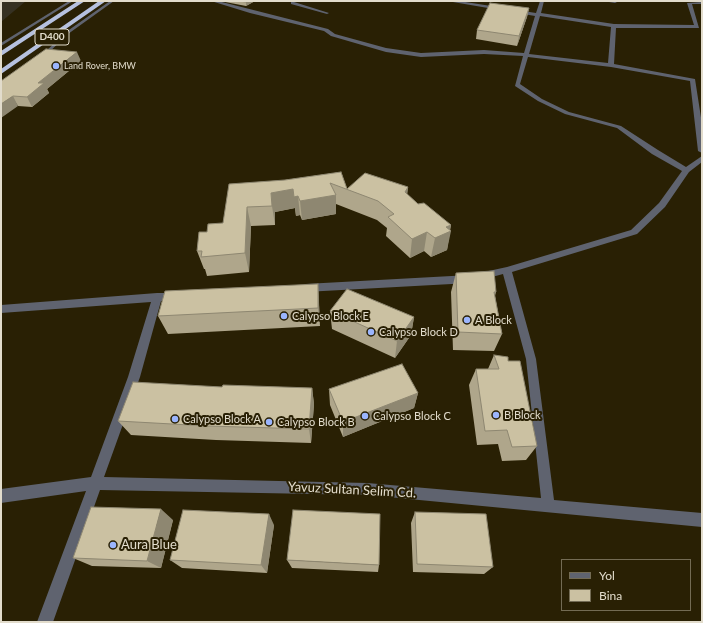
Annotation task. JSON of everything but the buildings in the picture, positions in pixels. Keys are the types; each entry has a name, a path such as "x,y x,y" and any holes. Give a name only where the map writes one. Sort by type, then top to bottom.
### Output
{"highway":[{"name":"D400","path":"1,54 82,1"},
{"name":"D400","path":"1,72 103,1"}],"street":[{"path":"213,1 326,30 332,35 386,50 421,55 484,52 526,55 611,66 694,80 702,151"},
{"path":"449,1 649,31 687,34"},
{"path":"542,1 517,85 540,100 567,113 619,127 655,152 686,170"},
{"path":"606,1 615,2"},
{"path":"614,26 696,27 689,3 702,3"},
{"path":"611,66 614,26"},
{"path":"298,289 470,278 507,270 634,232 662,205 686,170 702,158"},
{"path":"507,270 531,359 548,505"},
{"path":"1,309 188,295"},
{"path":"45,622 94,483 134,377 157,297"},
{"name":"Yavuz Sultan Selim Cd.","path":"1,496 94,483 367,489 702,520"}],"lane":[{"path":"1,45 71,1"},
{"path":"40,60 67,32 112,1"},
{"path":"293,1 292,3 327,13"}],"shaded area":[{"path":"1,1 26,1 1,22"}],"place":[{"name":"Land Rover, BMW","path":"56,66"},
{"name":"Calypso Block E","path":"284,316"},
{"name":"A Block","path":"467,320"},
{"name":"Calypso Block D","path":"371,332"},
{"name":"B Block","path":"496,415"},
{"name":"Calypso Block C","path":"365,416"},
{"name":"Calypso Block A","path":"175,419"},
{"name":"Calypso Block B","path":"269,422"},
{"name":"Aura Blue","path":"113,545"}]}
